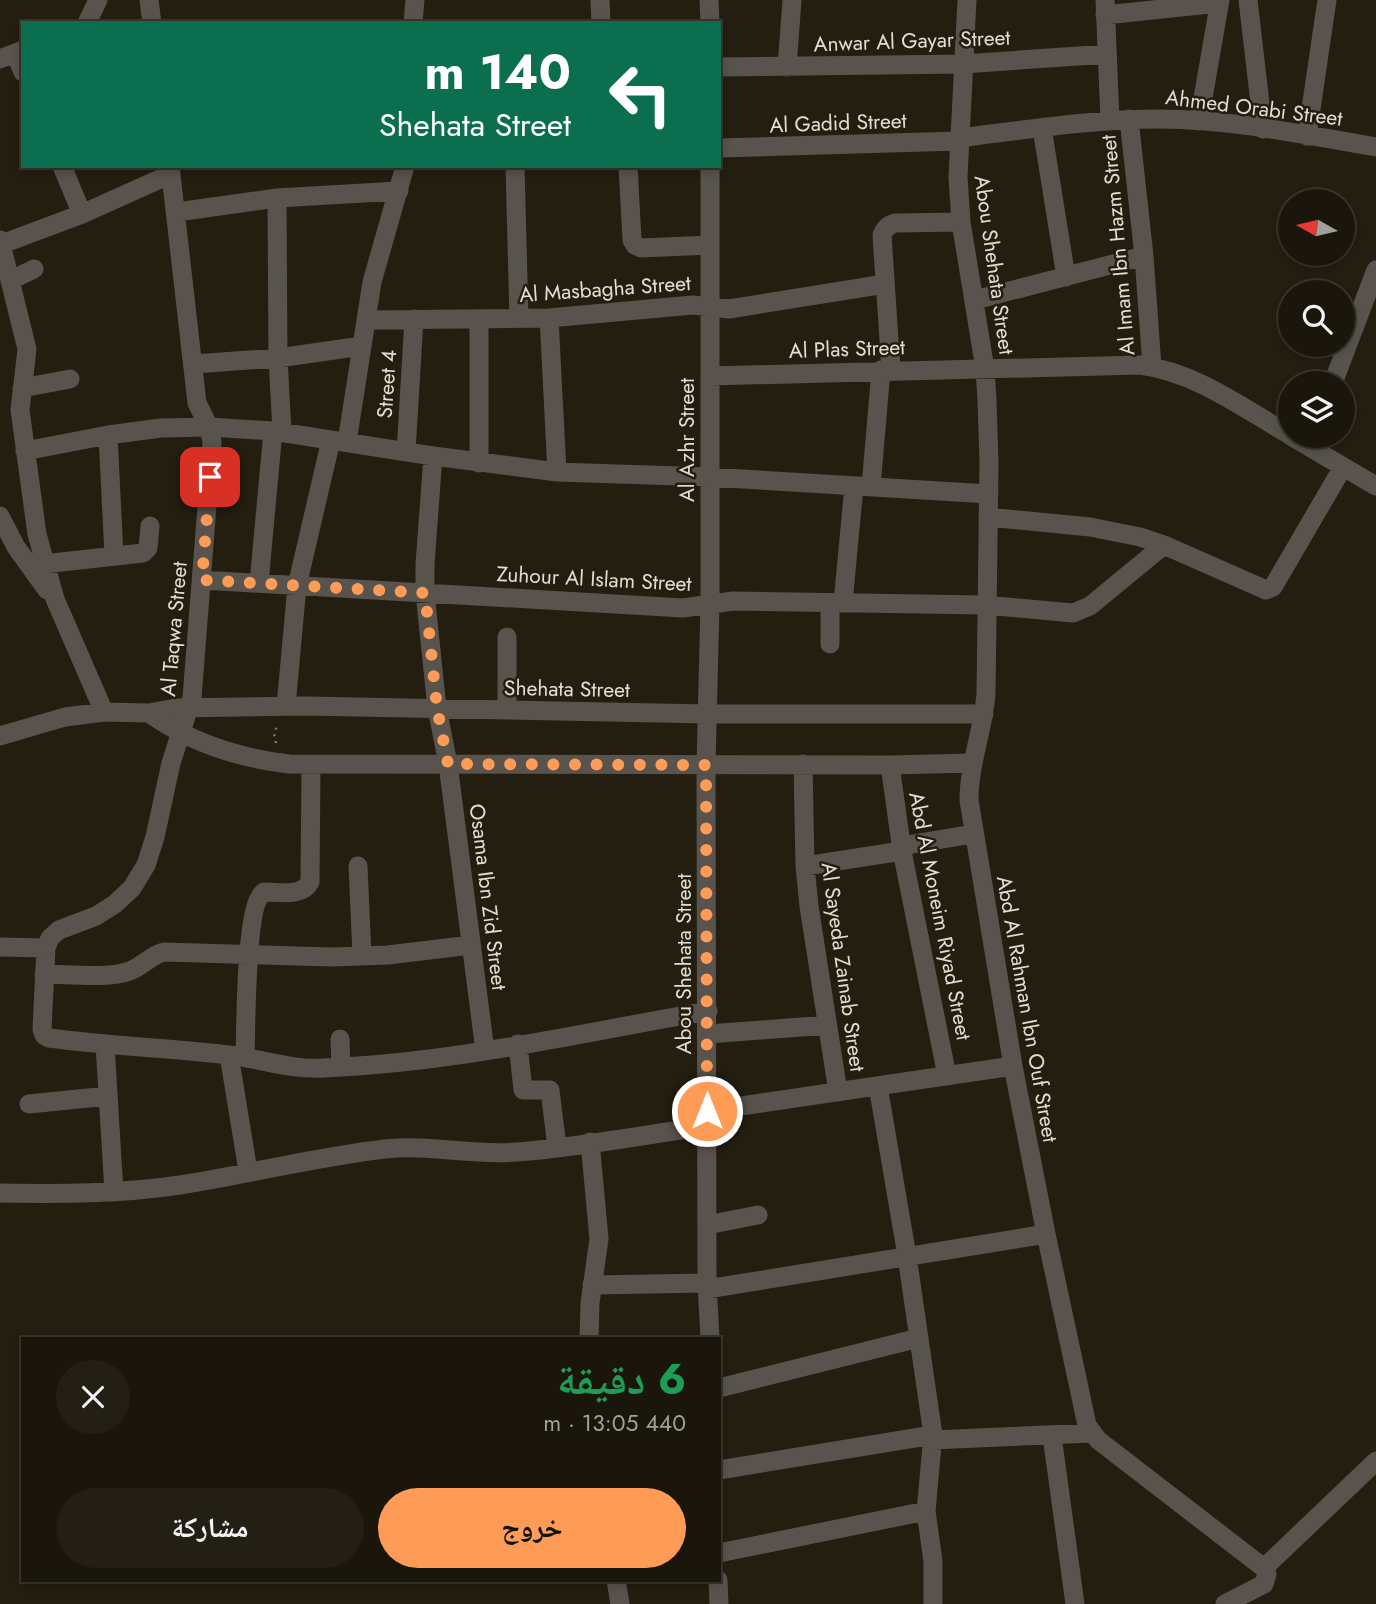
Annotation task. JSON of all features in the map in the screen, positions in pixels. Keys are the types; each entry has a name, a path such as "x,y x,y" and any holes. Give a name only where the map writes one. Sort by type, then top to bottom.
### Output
{"street":[{"path":"149,0 152,21"},
{"path":"414,21 415,0"},
{"path":"600,0 601,21"},
{"path":"709,0 710,21"},
{"path":"787,68 792,0"},
{"name":"Abou Shehata Street","path":"967,0 958,177 961,222 985,369"},
{"path":"1248,0 1263,129"},
{"path":"1307,135 1327,0"},
{"path":"1105,8 1219,2 1199,121"},
{"name":"Al Imam Ibn Hazm Street","path":"1105,8 1107,54 1144,256 1152,367"},
{"name":"Anwar Al Gayar Street","path":"721,67 963,64 1107,54"},
{"name":"Ahmed Orabi Street","path":"959,139 1120,120 1199,121 1376,147"},
{"path":"1042,128 1066,277"},
{"name":"Al Gadid Street","path":"721,148 959,139"},
{"path":"63,168 82,214"},
{"path":"283,714 297,586 339,441 362,346 377,262 404,168"},
{"path":"515,168 519,318"},
{"path":"628,168 632,240 635,245 641,248 710,245"},
{"name":"Al Azhr Street","path":"708,714 710,168"},
{"path":"104,712 55,599 43,564 32,508 20,410 27,349 1,242 82,214 171,170"},
{"name":"Al Taqwa Street","path":"46,948 50,938 59,930 96,916 116,904 132,888 146,864 155,837 164,791 191,708 212,451 209,427 197,403 171,170"},
{"path":"177,212 277,198 399,191"},
{"path":"259,583 277,432 277,198"},
{"path":"830,644 886,370 886,284 882,235 887,226 897,223 961,222"},
{"path":"975,300 1144,256"},
{"path":"11,280 34,269"},
{"path":"1338,371 1376,270"},
{"name":"Al Masbagha Street","path":"366,320 549,317 693,305 729,309 886,284"},
{"path":"549,317 557,471"},
{"path":"479,318 479,463"},
{"name":"Street 4","path":"406,452 414,319"},
{"path":"193,364 278,358 362,346"},
{"name":"Al Plas Street","path":"710,376 1126,365 1152,367 1203,384 1278,428"},
{"name":"Abd Al Rahman Ibn Ouf Street","path":"985,369 989,494 984,714 972,763 969,800 1013,1066 1085,1417 1092,1433"},
{"path":"22,388 70,379"},
{"path":"25,451 161,428 209,427 277,432 433,457 557,471 710,477 989,494"},
{"path":"108,435 114,555"},
{"name":"Al Plas Street","path":"1320,448 1343,467 1376,486"},
{"name":"Osama Ibn Zid Street","path":"433,457 425,593 437,708 448,764 485,1051"},
{"path":"988,517 1115,531 1164,545 1266,590 1273,587 1343,467"},
{"path":"0,516 8,551 55,599"},
{"path":"43,564 145,551 149,544 150,526"},
{"name":"Zuhour Al Islam Street","path":"202,580 683,608 733,601 985,606 1073,613 1082,611 1164,545"},
{"path":"507,637 507,710"},
{"name":"Shehata Street","path":"0,736 65,716 191,708 283,714 437,708 708,714 984,714"},
{"path":"149,712 181,733 214,748 289,764 972,763"},
{"name":"Abou Shehata Street","path":"708,714 707,1286 710,1337"},
{"name":"Al Sayeda Zainab Street","path":"803,764 805,866 814,946 838,1092"},
{"path":"248,1171 237,1056 248,955 260,894 300,891 306,888 310,881 311,765"},
{"name":"Abd Al Moneim Riyad Street","path":"890,765 902,849 947,1076"},
{"path":"805,866 973,834"},
{"path":"358,866 362,956"},
{"path":"44,974 118,974 135,969 152,956 164,952 362,956 471,945"},
{"path":"0,947 46,948 42,1029 44,1035 49,1038 237,1056 284,1067 341,1067 443,1058 708,1011"},
{"path":"708,1034 827,1025"},
{"path":"340,1039 341,1067"},
{"path":"518,1044 523,1090 550,1090 557,1147"},
{"path":"105,1045 114,1192"},
{"path":"0,1193 68,1195 181,1185 248,1171 386,1149 484,1153 557,1147 838,1092 1013,1066"},
{"path":"878,1086 907,1256 933,1438 926,1511 933,1561 933,1604"},
{"path":"29,1104 108,1096"},
{"path":"589,1337 592,1285 599,1239 590,1142"},
{"path":"707,1225 758,1215"},
{"path":"592,1285 707,1286 1046,1234"},
{"path":"721,1388 919,1338"},
{"path":"721,1470 933,1438 1092,1433 1105,1446 1264,1568 1268,1574 1265,1584 1225,1604"},
{"path":"1052,1436 1075,1604"},
{"path":"1264,1568 1376,1461"},
{"path":"721,1553 926,1511"},
{"path":"616,1582 620,1604"},
{"path":"718,1582 719,1604"}],"path":[{"path":"283,714 274,733 289,764"}],"route":[{"path":"210,477 202,580 425,593 437,708 448,764 706,765 707,1111"}]}
